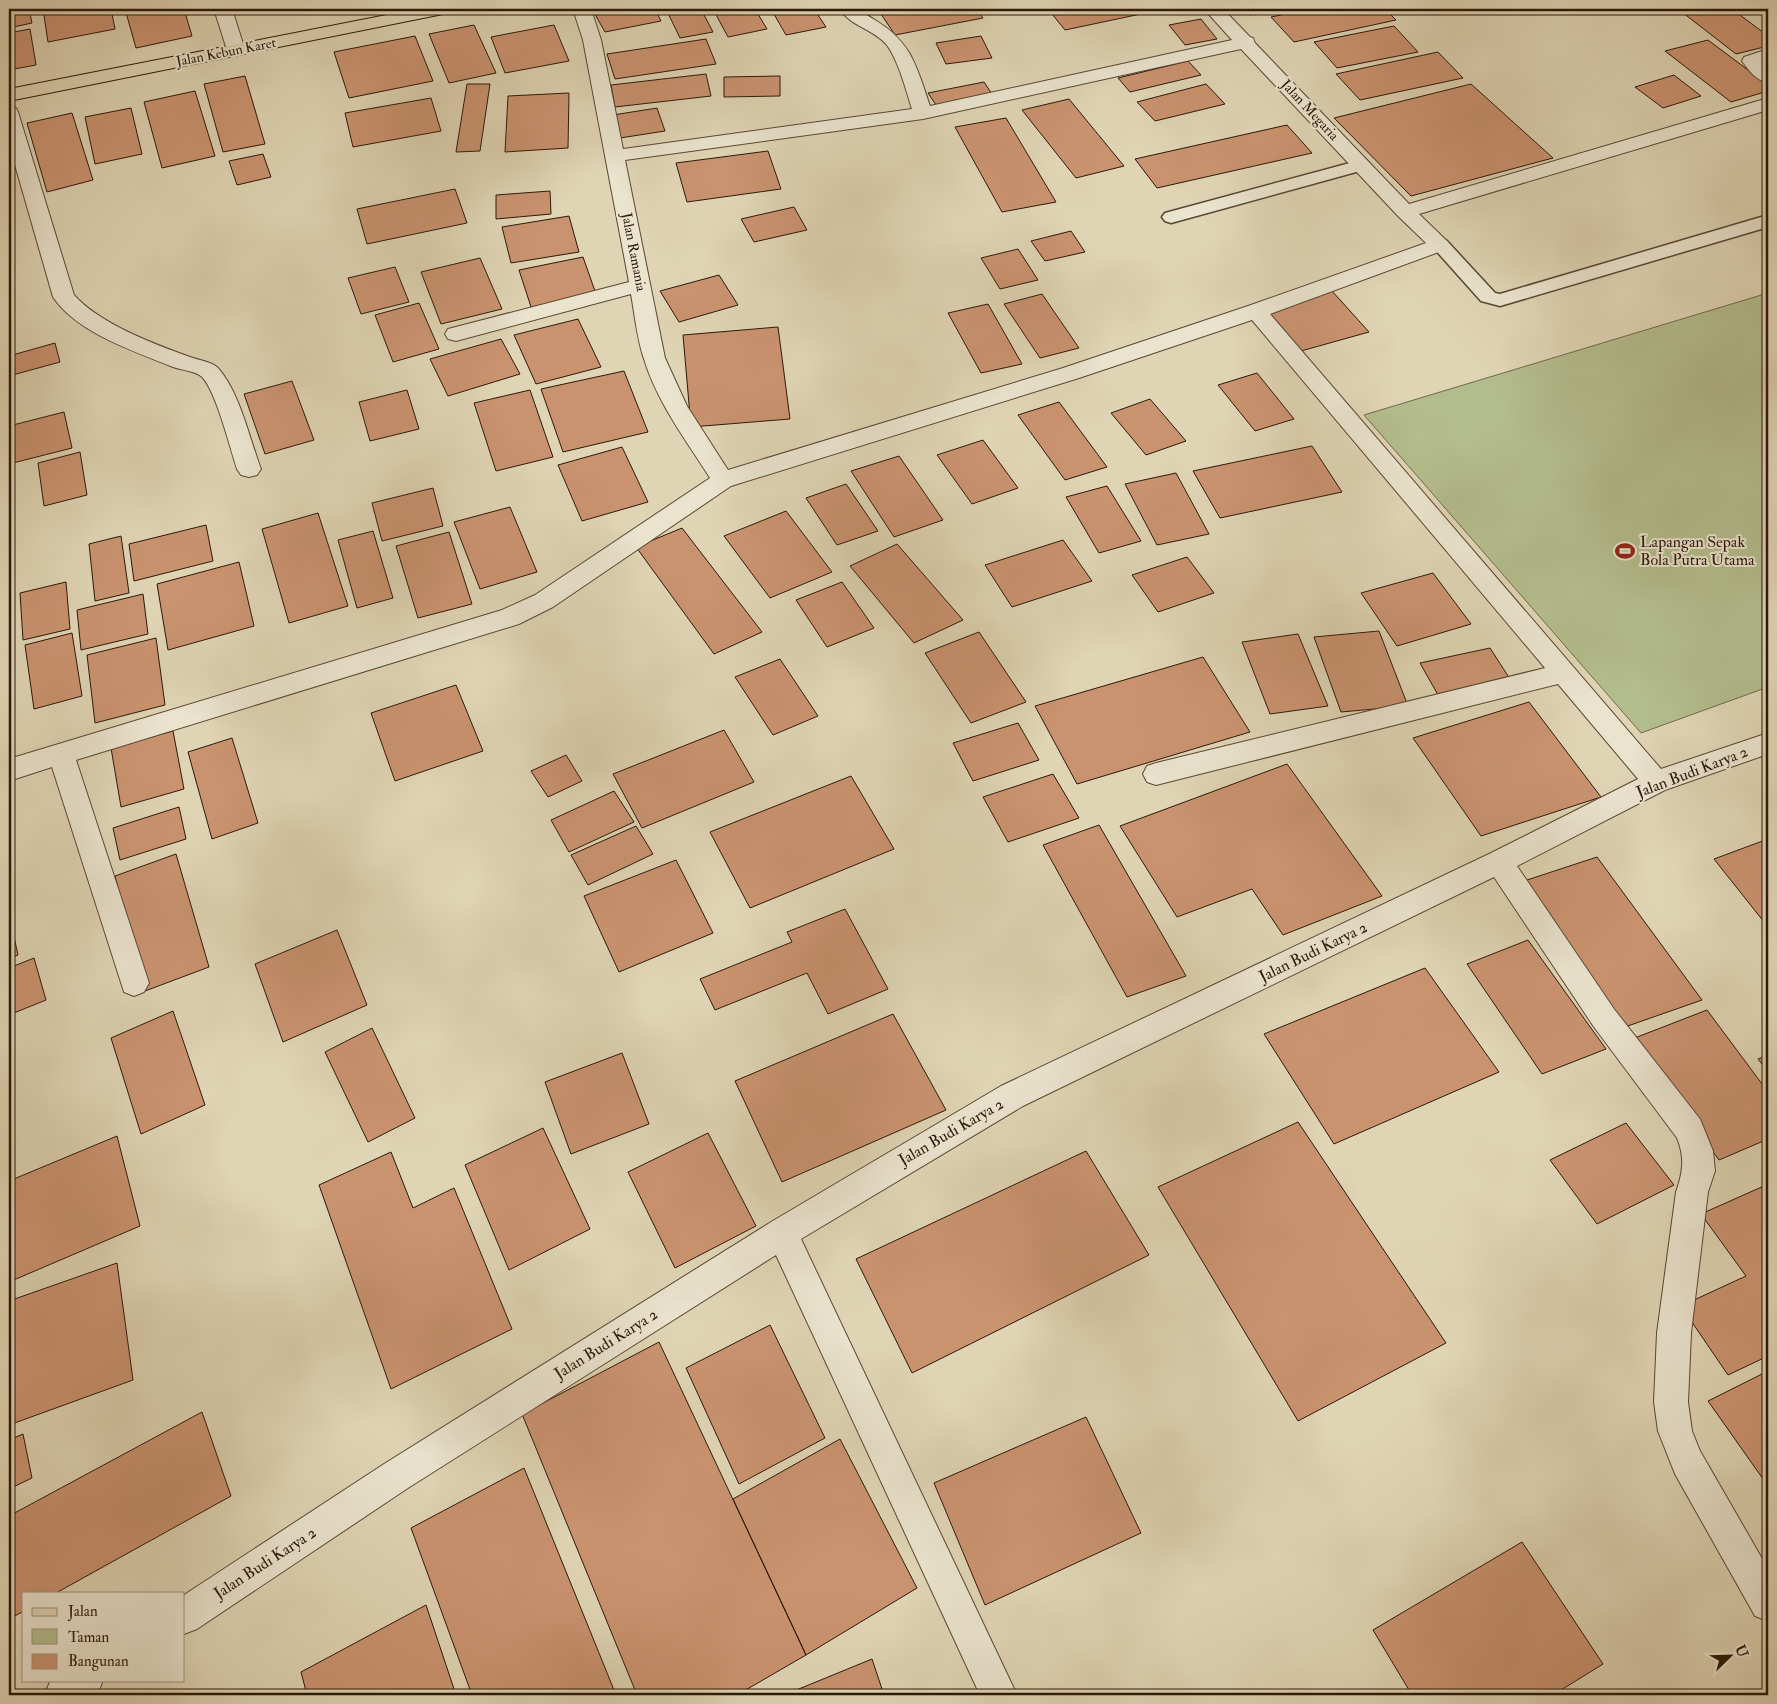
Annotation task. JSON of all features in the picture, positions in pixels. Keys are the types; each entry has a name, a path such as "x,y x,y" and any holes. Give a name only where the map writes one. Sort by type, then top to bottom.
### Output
{"main road":[{"name":"Jalan Kebun Karet","path":"9,95 443,9"}],"street":[{"path":"223,9 236,50"},
{"name":"Jalan Ramania","path":"582,9 592,40 654,358 660,377 723,480"},
{"path":"850,9 867,24 893,41 900,53 923,113"},
{"name":"Jalan Megaria","path":"1213,9 1247,42 1405,212 1440,245"},
{"path":"615,156 923,113 1247,42"},
{"path":"1768,54 1751,61 1757,69 1768,77"},
{"path":"1405,212 1768,104"},
{"path":"9,112 64,296 78,313 111,332 182,362 209,371 222,390 249,469"},
{"path":"9,770 510,618 544,601 723,480 1071,373 1256,311 1440,245"},
{"path":"456,334 641,285"},
{"path":"1256,311 1656,782"},
{"path":"1156,774 1565,673"},
{"name":"Jalan Budi Karya 2","path":"185,1615 388,1482 782,1233 1012,1096 1499,862 1656,782 1768,743"},
{"path":"61,754 134,983"},
{"path":"1499,862 1604,1018 1689,1129 1698,1151 1699,1171 1692,1192 1674,1333 1671,1402 1675,1431 1687,1462 1768,1603"},
{"path":"782,1233 999,1695"},
{"path":"62,1695 82,1682"}],"lane":[{"path":"1171,217 1361,165"},
{"path":"1440,245 1491,299 1500,300 1768,221"}],"green space":[{"name":"Lapangan Sepak Bola Putra Utama","path":"1768,293 1768,687 1641,733 1364,415"}],"building":[{"path":"9,9 29,9 32,23 9,28"},
{"path":"43,9 111,9 115,29 48,42"},
{"path":"125,9 184,9 192,36 136,48"},
{"path":"592,9 655,9 661,21 605,32"},
{"path":"666,9 701,9 713,32 680,38"},
{"path":"713,9 755,9 767,29 728,37"},
{"path":"771,9 814,9 826,27 786,35"},
{"path":"910,9 976,9 983,18 895,35 881,14"},
{"path":"1048,9 1153,9 1155,11 1065,30"},
{"path":"1244,9 1275,9 1250,15"},
{"path":"1310,9 1385,9 1396,20 1294,42 1271,17"},
{"path":"1678,9 1732,9 1768,36 1768,46 1736,54"},
{"path":"1201,19 1217,39 1185,45 1169,25"},
{"path":"474,25 496,73 449,83 429,34"},
{"path":"554,25 569,61 505,73 491,37"},
{"path":"1394,26 1418,52 1337,68 1314,42"},
{"path":"30,29 36,65 9,70 9,33"},
{"path":"415,36 433,81 349,98 334,52"},
{"path":"981,36 992,58 946,64 936,43"},
{"path":"706,39 716,64 615,79 607,54"},
{"path":"1708,40 1768,85 1768,91 1731,102 1665,51"},
{"path":"1438,52 1463,78 1360,100 1336,74"},
{"path":"1188,61 1201,75 1130,92 1118,78"},
{"path":"706,74 711,96 615,107 611,85"},
{"path":"1674,75 1701,96 1663,108 1635,87"},
{"path":"245,76 265,144 223,152 204,84"},
{"path":"780,76 780,96 724,97 724,77"},
{"path":"984,82 992,94 936,105 928,93"},
{"path":"467,84 490,84 480,151 456,152"},
{"path":"1206,84 1225,104 1155,121 1137,102"},
{"path":"1471,84 1553,158 1411,196 1334,118"},
{"path":"195,91 215,156 162,168 144,102"},
{"path":"569,93 568,148 505,152 508,96"},
{"path":"431,98 441,131 353,147 345,113"},
{"path":"1069,99 1124,166 1076,178 1022,110"},
{"path":"131,108 142,154 95,164 85,117"},
{"path":"657,108 665,131 620,138 613,115"},
{"path":"72,113 93,180 47,192 27,123"},
{"path":"1006,118 1056,202 1002,212 955,127"},
{"path":"1287,125 1312,153 1157,188 1135,159"},
{"path":"768,151 781,189 687,202 676,163"},
{"path":"263,154 271,177 237,185 229,161"},
{"path":"455,189 467,223 367,244 357,209"},
{"path":"550,191 551,214 496,219 496,195"},
{"path":"794,207 807,230 754,242 741,219"},
{"path":"569,216 579,252 511,263 502,227"},
{"path":"1071,231 1085,252 1045,261 1031,241"},
{"path":"1018,249 1038,280 1000,289 981,258"},
{"path":"583,257 596,294 531,307 519,270"},
{"path":"480,258 502,309 441,324 421,272"},
{"path":"395,267 409,302 361,314 348,278"},
{"path":"719,275 738,305 679,322 660,291"},
{"path":"1332,291 1369,332 1301,351 1266,310"},
{"path":"1042,294 1079,348 1040,358 1004,304"},
{"path":"419,303 439,349 393,362 375,315"},
{"path":"988,304 1022,364 981,373 948,313"},
{"path":"578,319 601,367 536,384 514,335"},
{"path":"778,327 790,419 691,427 683,335"},
{"path":"501,339 520,374 448,396 430,359"},
{"path":"55,343 60,362 9,376 9,356"},
{"path":"624,371 648,432 563,452 541,389"},
{"path":"1257,373 1294,419 1255,431 1218,385"},
{"path":"292,381 314,440 265,454 244,394"},
{"path":"407,390 419,429 370,441 359,402"},
{"path":"530,390 553,457 496,471 474,403"},
{"path":"1150,399 1186,441 1146,455 1111,413"},
{"path":"1059,402 1107,467 1065,480 1018,415"},
{"path":"64,412 72,448 9,464 9,426"},
{"path":"983,440 1018,488 972,504 937,455"},
{"path":"1312,446 1342,492 1220,518 1193,471"},
{"path":"622,447 648,502 582,521 558,465"},
{"path":"80,452 87,495 44,506 38,463"},
{"path":"899,456 943,520 894,537 851,471"},
{"path":"1176,473 1209,534 1157,545 1125,484"},
{"path":"846,484 878,531 837,545 806,498"},
{"path":"1107,486 1141,541 1099,553 1066,497"},
{"path":"433,488 443,526 382,541 372,503"},
{"path":"510,507 537,572 480,589 454,522"},
{"path":"786,511 832,572 770,598 724,536"},
{"path":"318,513 348,606 289,623 262,529"},
{"path":"206,525 213,561 134,581 129,544"},
{"path":"682,528 762,632 714,654 636,547"},
{"path":"373,531 393,598 357,608 338,540"},
{"path":"449,532 472,604 418,618 396,546"},
{"path":"121,536 129,593 95,601 89,544"},
{"path":"1063,540 1092,581 1012,607 985,565"},
{"path":"897,544 963,620 914,643 850,566"},
{"path":"1187,557 1214,593 1158,612 1132,575"},
{"path":"239,562 254,626 168,650 157,584"},
{"path":"1433,573 1471,624 1397,646 1361,593"},
{"path":"66,582 70,629 23,640 20,593"},
{"path":"842,582 874,628 827,647 796,600"},
{"path":"143,594 148,634 81,650 77,610"},
{"path":"1379,631 1408,706 1341,712 1314,637"},
{"path":"979,632 1026,702 971,723 925,653"},
{"path":"72,633 82,696 34,709 25,645"},
{"path":"1298,634 1328,706 1270,714 1242,642"},
{"path":"156,638 165,705 95,723 87,655"},
{"path":"1490,648 1510,679 1438,695 1420,663"},
{"path":"1203,657 1250,732 1077,784 1035,706"},
{"path":"780,659 818,716 773,735 735,677"},
{"path":"456,685 483,751 395,781 371,713"},
{"path":"1529,702 1601,797 1481,836 1413,738"},
{"path":"1018,723 1039,760 973,781 953,743"},
{"path":"724,730 754,782 642,828 613,774"},
{"path":"173,731 184,789 121,807 111,748"},
{"path":"232,738 258,823 212,839 188,752"},
{"path":"566,755 582,781 548,797 531,771"},
{"path":"1287,764 1382,896 1283,935 1252,889 1177,917 1120,826"},
{"path":"1053,774 1079,818 1008,842 983,797"},
{"path":"851,776 894,849 750,908 710,832"},
{"path":"614,791 634,822 569,852 551,820"},
{"path":"179,807 186,839 120,860 113,828"},
{"path":"1099,825 1186,976 1127,997 1043,845"},
{"path":"636,826 653,854 588,885 571,855"},
{"path":"1768,839 1768,927 1714,859"},
{"path":"176,854 209,967 145,991 115,876"},
{"path":"1597,857 1702,1000 1622,1028 1521,882"},
{"path":"676,860 713,933 619,972 584,896"},
{"path":"845,909 888,989 828,1014 807,973 715,1010 700,979 792,942 787,932"},
{"path":"9,914 18,955 9,959"},
{"path":"337,930 367,1005 283,1042 255,964"},
{"path":"1528,940 1606,1049 1542,1074 1467,964"},
{"path":"34,958 46,1000 9,1015 9,968"},
{"path":"1425,968 1499,1072 1334,1144 1264,1034"},
{"path":"1707,1010 1768,1092 1768,1139 1719,1160 1632,1039"},
{"path":"173,1011 205,1105 141,1134 111,1038"},
{"path":"893,1014 946,1110 782,1182 735,1081"},
{"path":"372,1028 415,1118 368,1142 325,1052"},
{"path":"622,1053 649,1124 571,1154 545,1082"},
{"path":"1768,1055 1768,1072 1758,1059"},
{"path":"1298,1122 1446,1343 1298,1421 1158,1187"},
{"path":"1626,1123 1674,1185 1597,1224 1550,1160"},
{"path":"543,1128 590,1229 509,1270 465,1165"},
{"path":"708,1133 756,1226 675,1268 628,1172"},
{"path":"117,1136 140,1226 9,1282 9,1181"},
{"path":"1086,1151 1149,1255 912,1373 856,1259"},
{"path":"391,1152 413,1208 454,1188 512,1329 391,1389 319,1185"},
{"path":"1766,1185 1768,1188 1768,1356 1728,1375 1681,1306 1746,1276 1701,1214"},
{"path":"117,1263 133,1380 9,1425 9,1301"},
{"path":"770,1325 825,1438 739,1484 686,1368"},
{"path":"659,1342 806,1655 737,1695 637,1695 522,1414"},
{"path":"1768,1371 1768,1486 1708,1401"},
{"path":"202,1412 231,1496 58,1592 22,1592 22,1612 11,1618 9,1610 9,1516"},
{"path":"1086,1417 1141,1533 985,1605 934,1483"},
{"path":"23,1434 32,1478 9,1489 9,1440"},
{"path":"840,1439 917,1588 806,1655 733,1499"},
{"path":"524,1468 616,1695 472,1695 411,1528"},
{"path":"1522,1542 1603,1664 1553,1695 1412,1695 1373,1630"},
{"path":"426,1605 456,1695 307,1695 301,1672"},
{"path":"872,1659 884,1695 790,1695 789,1693"}],"place":[{"name":"Lapangan Sepak Bola Putra Utama","path":"1625,551"}]}
